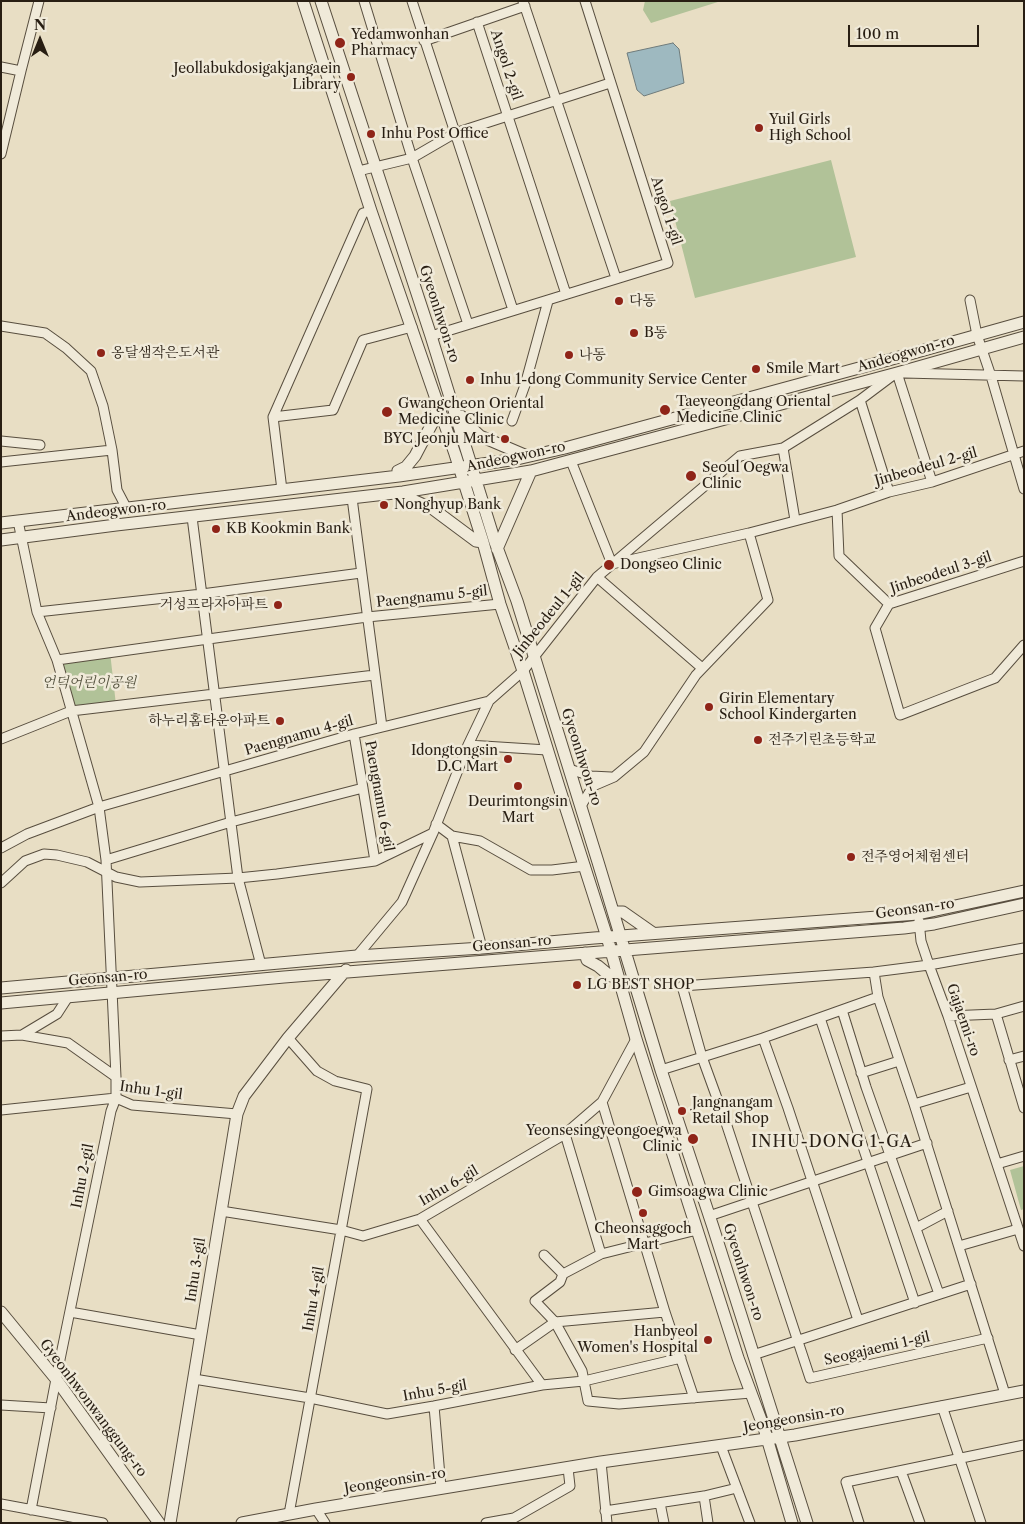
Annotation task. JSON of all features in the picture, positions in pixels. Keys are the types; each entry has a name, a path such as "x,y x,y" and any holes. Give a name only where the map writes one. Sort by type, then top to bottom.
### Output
{"street":[{"path":"1,154 39,1"},
{"name":"Gyeonhwon-ro","path":"303,1 371,211 437,401 465,466 517,601 661,1070 710,1216 807,1523"},
{"name":"Gyeonhwon-ro","path":"321,1 431,336 456,417 465,466"},
{"path":"364,1 412,158 468,324"},
{"path":"412,1 513,310"},
{"path":"424,40 524,4 616,278"},
{"path":"586,6 610,83"},
{"name":"Angol 2-gil","path":"478,22 566,294"},
{"path":"1,67 21,71"},
{"name":"Angol 2-gil","path":"358,170 412,158 455,133 610,83"},
{"name":"Angol 1-gil","path":"431,336 668,263 610,83"},
{"path":"282,490 273,417 363,213 371,211"},
{"path":"512,421 525,385 548,300"},
{"path":"970,300 977,335 1024,489"},
{"name":"Andeogwon-ro","path":"1,523 399,476 527,456 565,448 1024,322"},
{"path":"1,326 45,333 66,348 91,371 103,406 112,450 117,490 127,509"},
{"path":"273,417 333,410 363,340 412,327"},
{"name":"Andeogwon-ro","path":"1,540 403,492 531,471 1024,337"},
{"path":"932,482 897,373 1024,376"},
{"name":"Jinbeodeul 1-gil","path":"523,671 598,578 612,564 740,456 783,448 860,400 897,373"},
{"path":"860,400 888,492"},
{"path":"399,476 398,471 406,467 415,456 433,422 436,416 437,401"},
{"path":"456,417 461,416 480,436 527,456"},
{"path":"1,441 40,445"},
{"path":"783,448 795,520"},
{"path":"1,462 112,450"},
{"name":"Jinbeodeul 2-gil","path":"612,564 749,533 837,510 888,492 932,482 1015,456 1024,451"},
{"path":"571,461 612,564"},
{"path":"497,549 531,471"},
{"name":"Gyeonhwon-ro","path":"470,482 483,542 500,604 607,936 636,1039 750,1393 767,1439 792,1523"},
{"path":"403,492 406,497 433,509 476,541 483,542"},
{"name":"Paengnamu 5-gil","path":"352,498 382,727"},
{"path":"837,510 839,556 889,604"},
{"path":"192,517 238,878 261,965"},
{"name":"Inhu 2-gil","path":"18,521 37,612 57,660 99,807 106,860 116,1077 116,1098 110,1111 31,1510"},
{"path":"702,668 768,600 749,533"},
{"name":"Jinbeodeul 3-gil","path":"1024,561 889,604 876,628 900,715 994,678 1024,645"},
{"path":"37,612 202,594 288,581 361,573"},
{"name":"Jinbeodeul 1-gil","path":"598,578 702,668"},
{"name":"Paengnamu 5-gil","path":"208,639 367,617 500,604"},
{"path":"57,660 208,639"},
{"name":"Gyeonhwon-ro","path":"594,780 614,777 644,752 702,668"},
{"name":"Paengnamu 6-gil","path":"357,956 402,902 468,745 489,701 523,671"},
{"path":"3,738 72,711 375,675"},
{"name":"Paengnamu 6-gil","path":"382,727 489,701"},
{"name":"Paengnamu 4-gil","path":"1,848 26,834 99,807 382,727"},
{"name":"Paengnamu 6-gil","path":"354,734 375,861 434,828"},
{"path":"468,745 547,750"},
{"path":"569,769 594,780 581,806"},
{"path":"106,860 231,822 363,788"},
{"path":"434,828 452,836 480,841 531,870 552,870 584,866"},
{"name":"Geonsan-ro","path":"452,836 482,948"},
{"path":"1,883 25,861 44,854 87,862 116,877 140,882 238,878 375,861"},
{"name":"Geonsan-ro","path":"1,988 357,956 918,914 1024,891"},
{"name":"Geonsan-ro","path":"1,1004 111,992 919,926 1024,904"},
{"path":"613,912 623,912 652,933"},
{"name":"Gajaemi-ro","path":"918,914 921,941 972,1087 1024,1246"},
{"path":"1005,1394 927,1143 878,997 874,972 929,965 1024,948"},
{"path":"585,953 587,960 610,976 618,976"},
{"name":"Inhu 3-gil","path":"170,1523 236,1114 244,1096 288,1038 357,956"},
{"name":"Seogajaemi 1-gil","path":"874,972 682,986 702,1057 726,1123 810,1378 988,1338"},
{"path":"22,1036 56,1014 68,997"},
{"path":"661,1070 762,1038 878,997"},
{"path":"948,1016 996,1014 1024,1006"},
{"path":"842,1010 861,1073 938,1294"},
{"path":"996,1014 1024,1107"},
{"path":"820,1018 915,1303"},
{"path":"1,1036 22,1036 68,1043 116,1077"},
{"name":"Inhu 4-gil","path":"288,1038 318,1071 335,1080 367,1089 289,1514"},
{"path":"762,1038 788,1108 858,1320"},
{"name":"Inhu 6-gil","path":"221,1211 341,1230 363,1236 420,1219 565,1134 602,1102 636,1039"},
{"path":"1010,1060 1024,1056"},
{"path":"861,1073 899,1061"},
{"path":"914,1104 972,1087"},
{"name":"Inhu 1-gil","path":"1,1110 116,1098 132,1105 236,1114"},
{"path":"602,1102 665,1312 694,1398"},
{"path":"565,1134 601,1254"},
{"path":"710,1216 927,1143"},
{"path":"996,1164 1024,1156"},
{"path":"916,1228 948,1210"},
{"path":"420,1219 542,1384"},
{"path":"959,1246 1018,1229"},
{"path":"697,1230 601,1254 563,1274 560,1282 535,1301 555,1322 582,1370 588,1400 619,1404 750,1393"},
{"path":"544,1255 563,1274"},
{"name":"Seogajaemi 1-gil","path":"754,1355 970,1284"},
{"name":"Gyeonhwonwanggung-ro","path":"1,1312 56,1379 159,1523"},
{"path":"70,1312 201,1334"},
{"path":"515,1350 555,1322 665,1312"},
{"name":"Inhu 5-gil","path":"194,1379 310,1398 387,1414 542,1384 584,1381 681,1358"},
{"name":"Jeongeonsin-ro","path":"242,1523 601,1462 780,1437 1024,1391"},
{"path":"1,1405 51,1408"},
{"path":"434,1406 441,1488"},
{"path":"942,1406 981,1523"},
{"path":"859,1523 846,1482 1024,1445"},
{"path":"721,1446 750,1523"},
{"path":"601,1462 606,1523"},
{"path":"486,1523 515,1520 570,1486 568,1468"},
{"path":"902,1471 920,1523"},
{"path":"605,1511 704,1496 737,1488"},
{"path":"704,1496 708,1523"},
{"path":"660,1503 664,1523"},
{"path":"1,1504 103,1523"},
{"path":"316,1509 325,1523"}],"green space":[{"path":"645,1 721,1 651,23 643,10"},
{"path":"831,160 856,257 695,298 670,201"},
{"name":"언덕어린이공원","path":"110,652 116,705 71,709 57,660"},
{"path":"1024,1166 1024,1209 1021,1210 1010,1170"}],"water":[{"path":"673,43 679,49 684,83 644,96 637,90 627,53"}],"place":[{"name":"Yedamwonhan Pharmacy","path":"340,43"},
{"name":"Jeollabukdosigakjangaein Library","path":"351,77"},
{"name":"Yuil Girls High School","path":"759,128"},
{"name":"Inhu Post Office","path":"371,134"},
{"name":"다동","path":"619,301"},
{"name":"B동","path":"634,333"},
{"name":"옹달샘작은도서관","path":"101,353"},
{"name":"나동","path":"569,355"},
{"name":"Smile Mart","path":"756,369"},
{"name":"Inhu 1-dong Community Service Center","path":"470,380"},
{"name":"Taeyeongdang Oriental Medicine Clinic","path":"665,410"},
{"name":"Gwangcheon Oriental Medicine Clinic","path":"387,412"},
{"name":"BYC Jeonju Mart","path":"505,439"},
{"name":"Seoul Oegwa Clinic","path":"691,476"},
{"name":"Nonghyup Bank","path":"384,505"},
{"name":"KB Kookmin Bank","path":"216,529"},
{"name":"Dongseo Clinic","path":"609,565"},
{"name":"거성프라자아파트","path":"278,605"},
{"name":"Girin Elementary School Kindergarten","path":"709,707"},
{"name":"하누리홈타운아파트","path":"280,721"},
{"name":"전주기린초등학교","path":"758,740"},
{"name":"Idongtongsin D.C Mart","path":"508,759"},
{"name":"Deurimtongsin Mart","path":"518,786"},
{"name":"전주영어체험센터","path":"851,857"},
{"name":"LG BEST SHOP","path":"577,985"},
{"name":"Jangnangam Retail Shop","path":"682,1111"},
{"name":"Yeonsesingyeongoegwa Clinic","path":"693,1139"},
{"name":"Gimsoagwa Clinic","path":"637,1192"},
{"name":"Cheonsaggoch Mart","path":"643,1213"},
{"name":"Hanbyeol Women's Hospital","path":"708,1340"}],"district":[{"name":"INHU-DONG 1-GA","path":"832,1142"}]}
